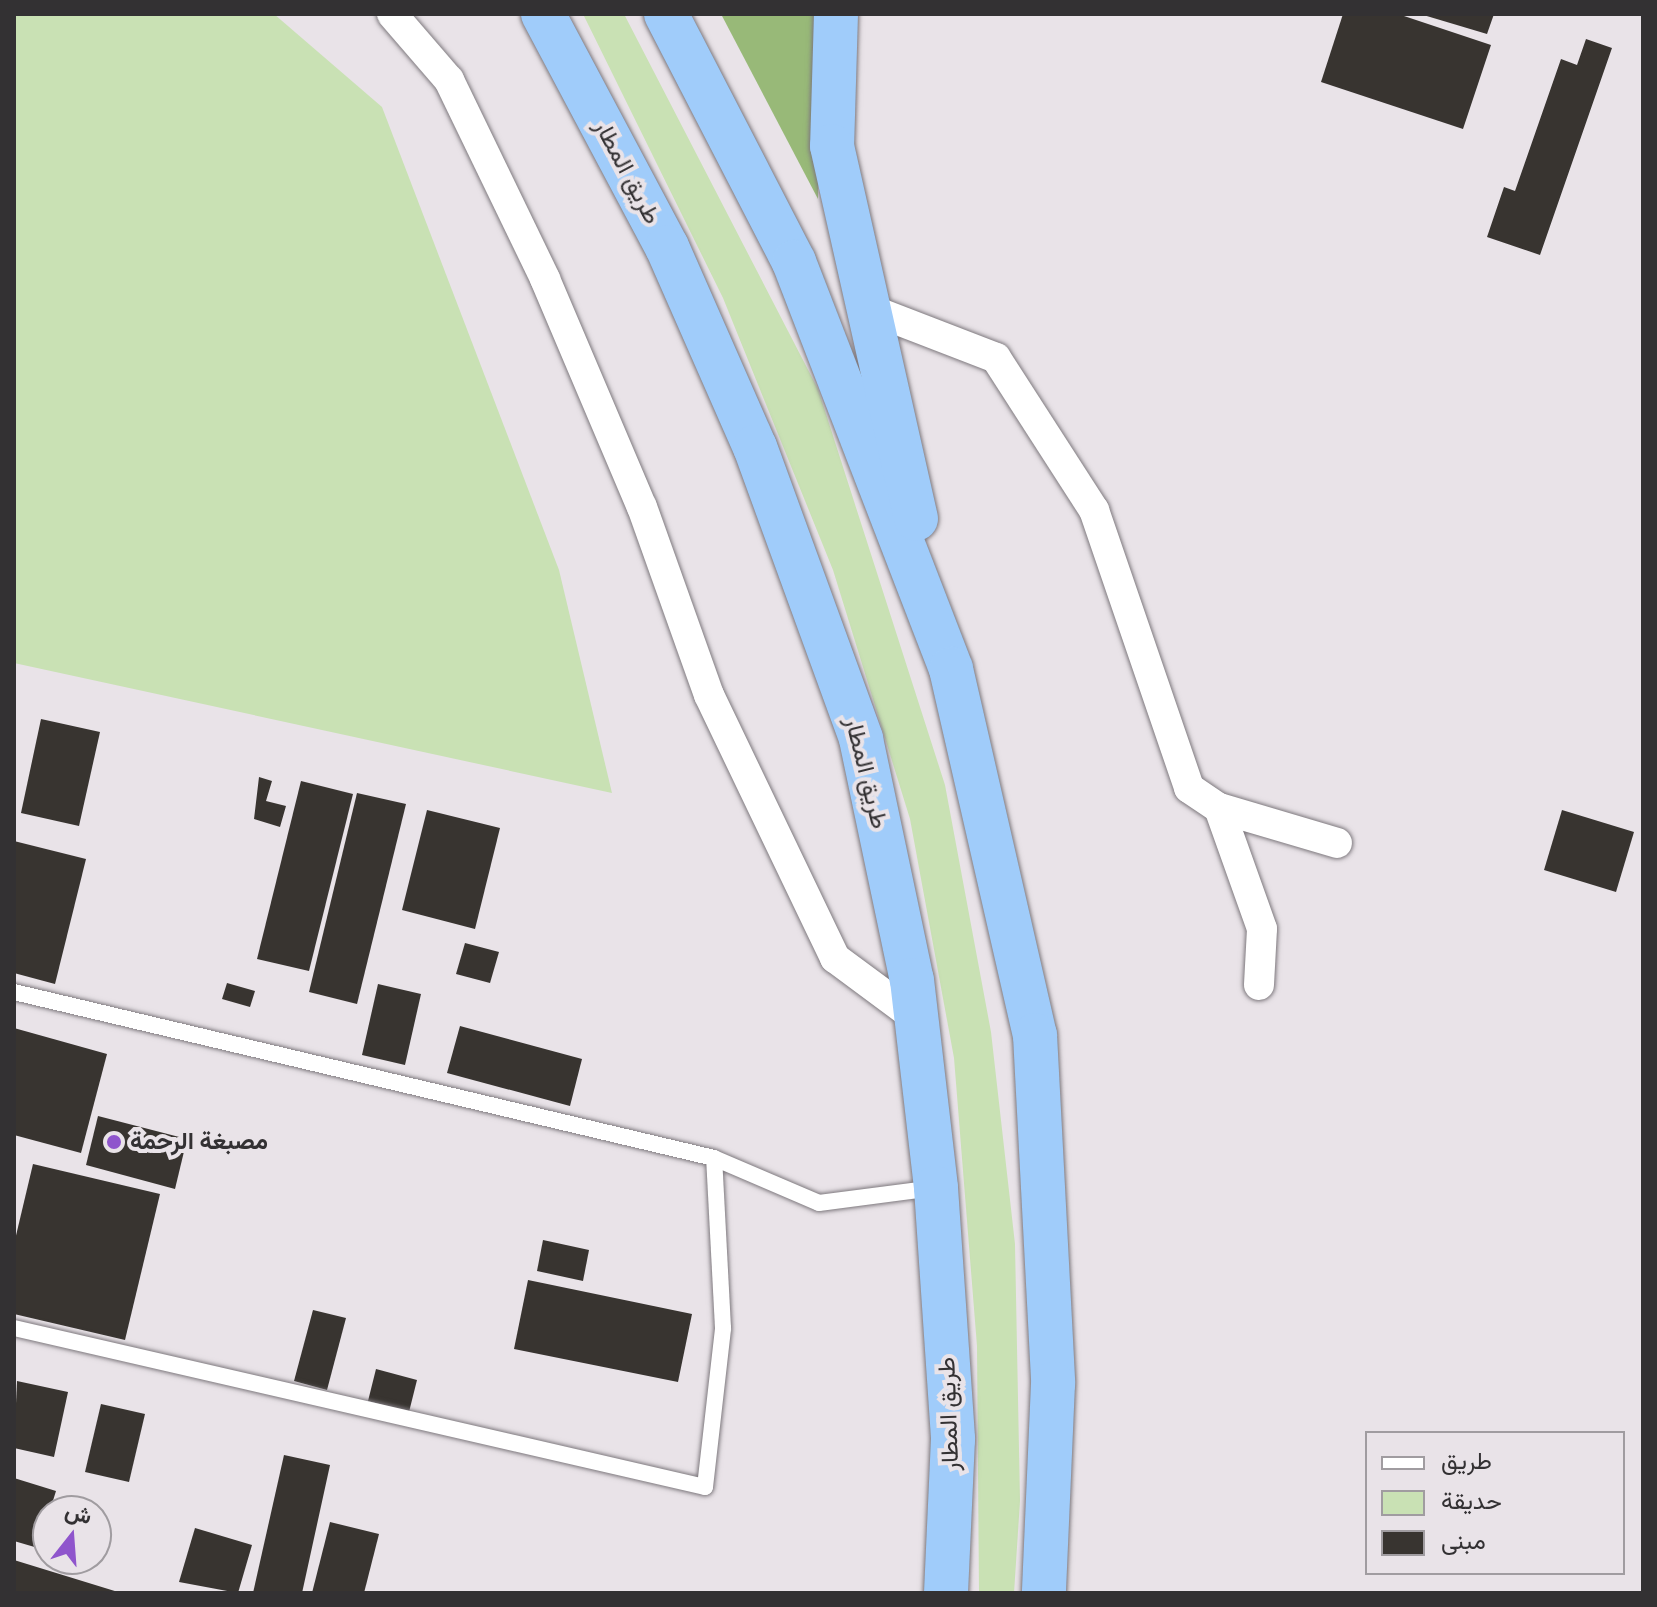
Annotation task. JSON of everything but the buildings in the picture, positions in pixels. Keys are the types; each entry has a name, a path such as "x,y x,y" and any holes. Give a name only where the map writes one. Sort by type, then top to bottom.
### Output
{"highway":[{"path":"508,14 594,110"},
{"name":"طريق المطار","path":"543,14 667,247 755,447 861,739 916,1018 936,1188 953,1439 946,1593"},
{"path":"666,14 794,262 951,669"},
{"path":"836,14 832,146 1035,1035 1053,1384 1044,1593"}],"street":[{"path":"392,14 449,80 545,279 642,507 709,695 835,958 916,1018"},
{"path":"869,309 996,358 1094,510 1189,788 1219,808 1337,843"},
{"path":"1219,808 1262,929 1259,985"}],"lane":[{"path":"14,992 714,1158 819,1203 936,1188"},
{"path":"14,1328 705,1487 723,1328 714,1158"}],"green space":[{"path":"14,14 274,14 382,107 559,570 612,793 14,663"},
{"path":"583,14 624,14 818,389 945,785 991,1032 1015,1244 1020,1501 1014,1593 979,1593 977,1346 954,1058 910,819 833,570 723,298"},
{"path":"721,14 818,14 818,199"}],"place":[{"name":"مصبغة الرحمة","path":"114,1142"}]}
